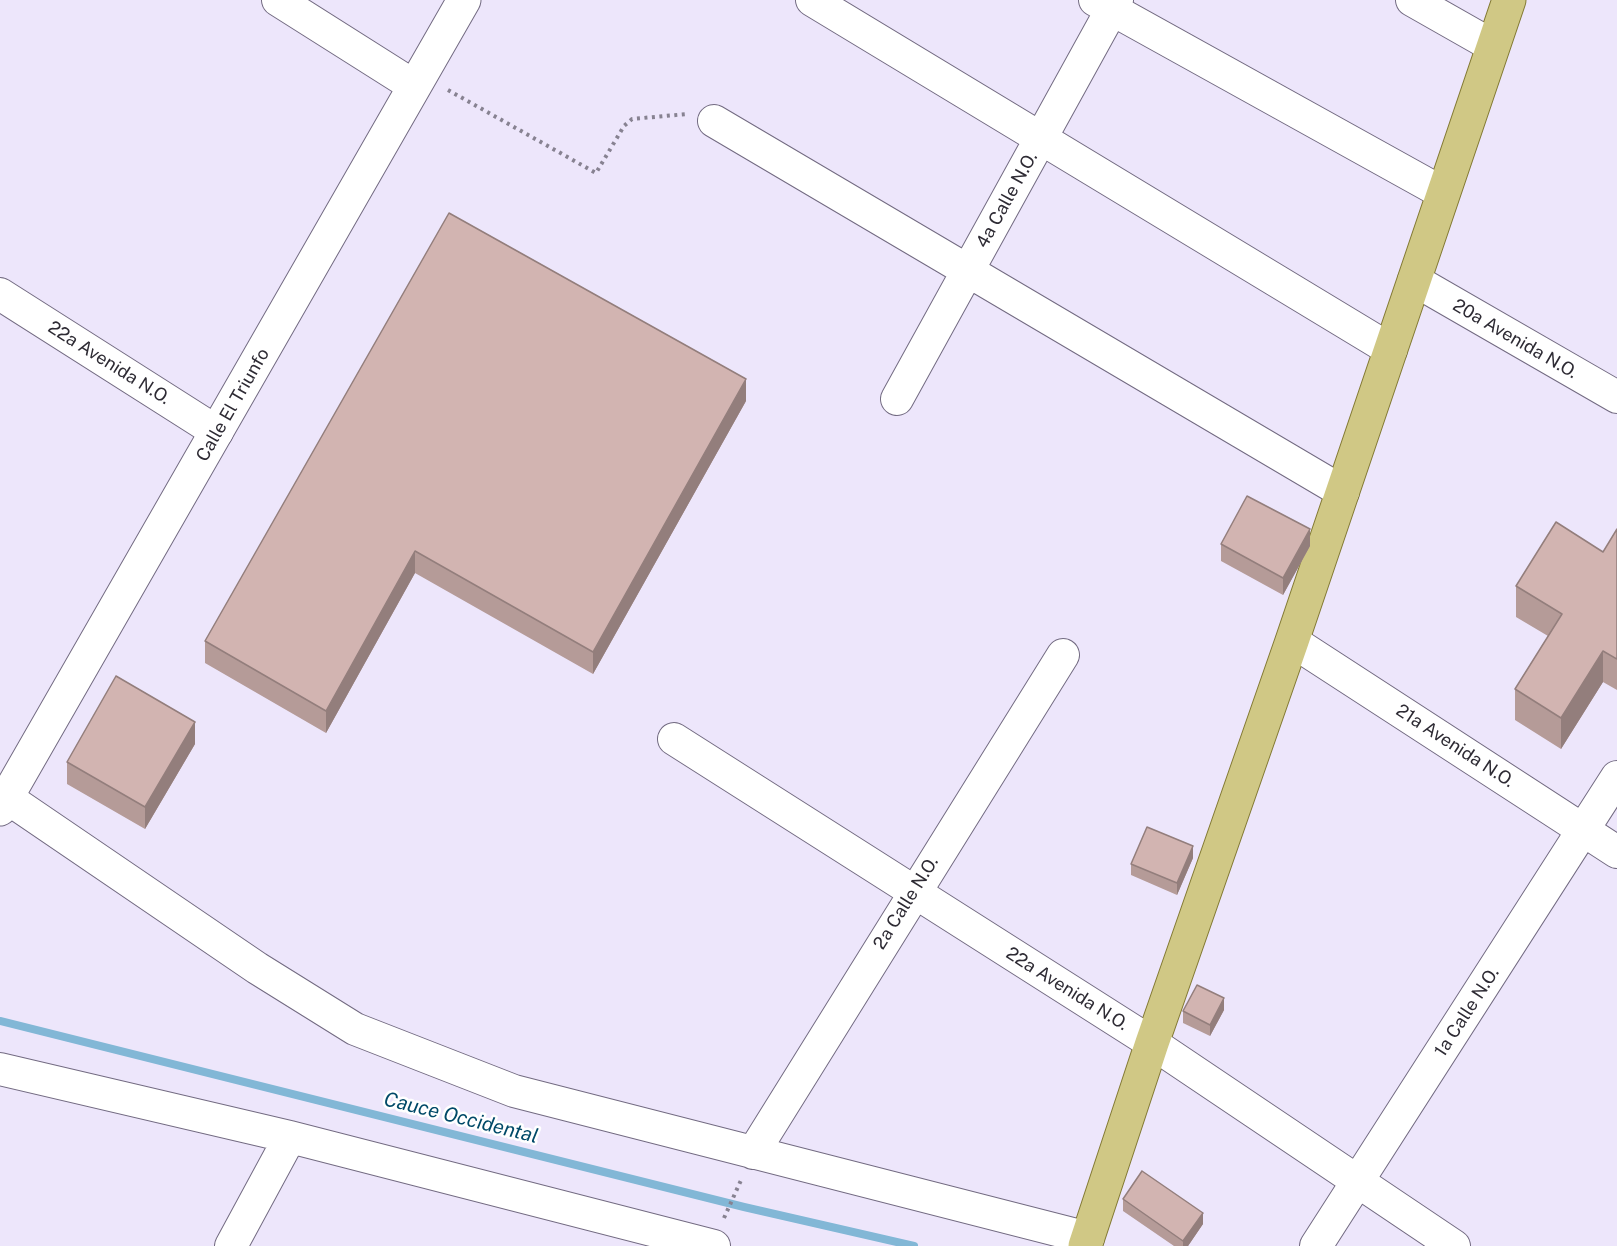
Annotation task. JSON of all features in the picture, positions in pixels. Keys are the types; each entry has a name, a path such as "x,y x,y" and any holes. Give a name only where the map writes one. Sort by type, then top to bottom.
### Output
{"main road":[{"name":"Calle El Triunfo","path":"2,800 217,432 464,0"},
{"path":"1087,1242 1152,1043 1343,492 1509,0"}],"street":[{"path":"278,0 418,80"},
{"path":"812,0 1390,350"},
{"path":"1412,0 1493,46"},
{"path":"1108,3 1443,193"},
{"name":"4a Calle N.O.","path":"897,399 1040,139 1108,3"},
{"path":"714,121 1343,492"},
{"name":"20a Avenida N.O.","path":"1414,280 1617,397"},
{"name":"22a Avenida N.O.","path":"0,294 217,432"},
{"name":"21a Avenida N.O.","path":"1292,641 1617,852"},
{"name":"2a Calle N.O.","path":"747,1166 913,891 1063,655"},
{"name":"22a Avenida N.O.","path":"674,739 1152,1043 1454,1246"},
{"name":"1a Calle N.O.","path":"1316,1246 1617,777"},
{"path":"2,800 257,968 355,1029 514,1091 747,1166 1087,1242"},
{"path":"0,1069 714,1240"},
{"path":"231,1246 290,1137"}],"path":[{"path":"418,80 596,172 624,126 632,119 678,114 714,121"},
{"path":"714,1240 747,1166"}],"building":[{"path":"449,213 746,379 593,652 415,551 326,711 205,641"},
{"path":"1247,496 1310,529 1283,578 1221,544"},
{"path":"1556,522 1603,552 1617,529 1617,659 1603,651 1561,718 1515,689 1562,614 1516,586"},
{"path":"116,676 195,722 145,807 67,762"},
{"path":"1147,827 1193,846 1177,883 1131,864"},
{"path":"1197,985 1224,998 1210,1025 1183,1011"},
{"path":"1142,1171 1203,1213 1183,1241 1123,1199"}],"waterway":[{"name":"Cauce Occidental","path":"0,1021 744,1207 914,1246"}]}
